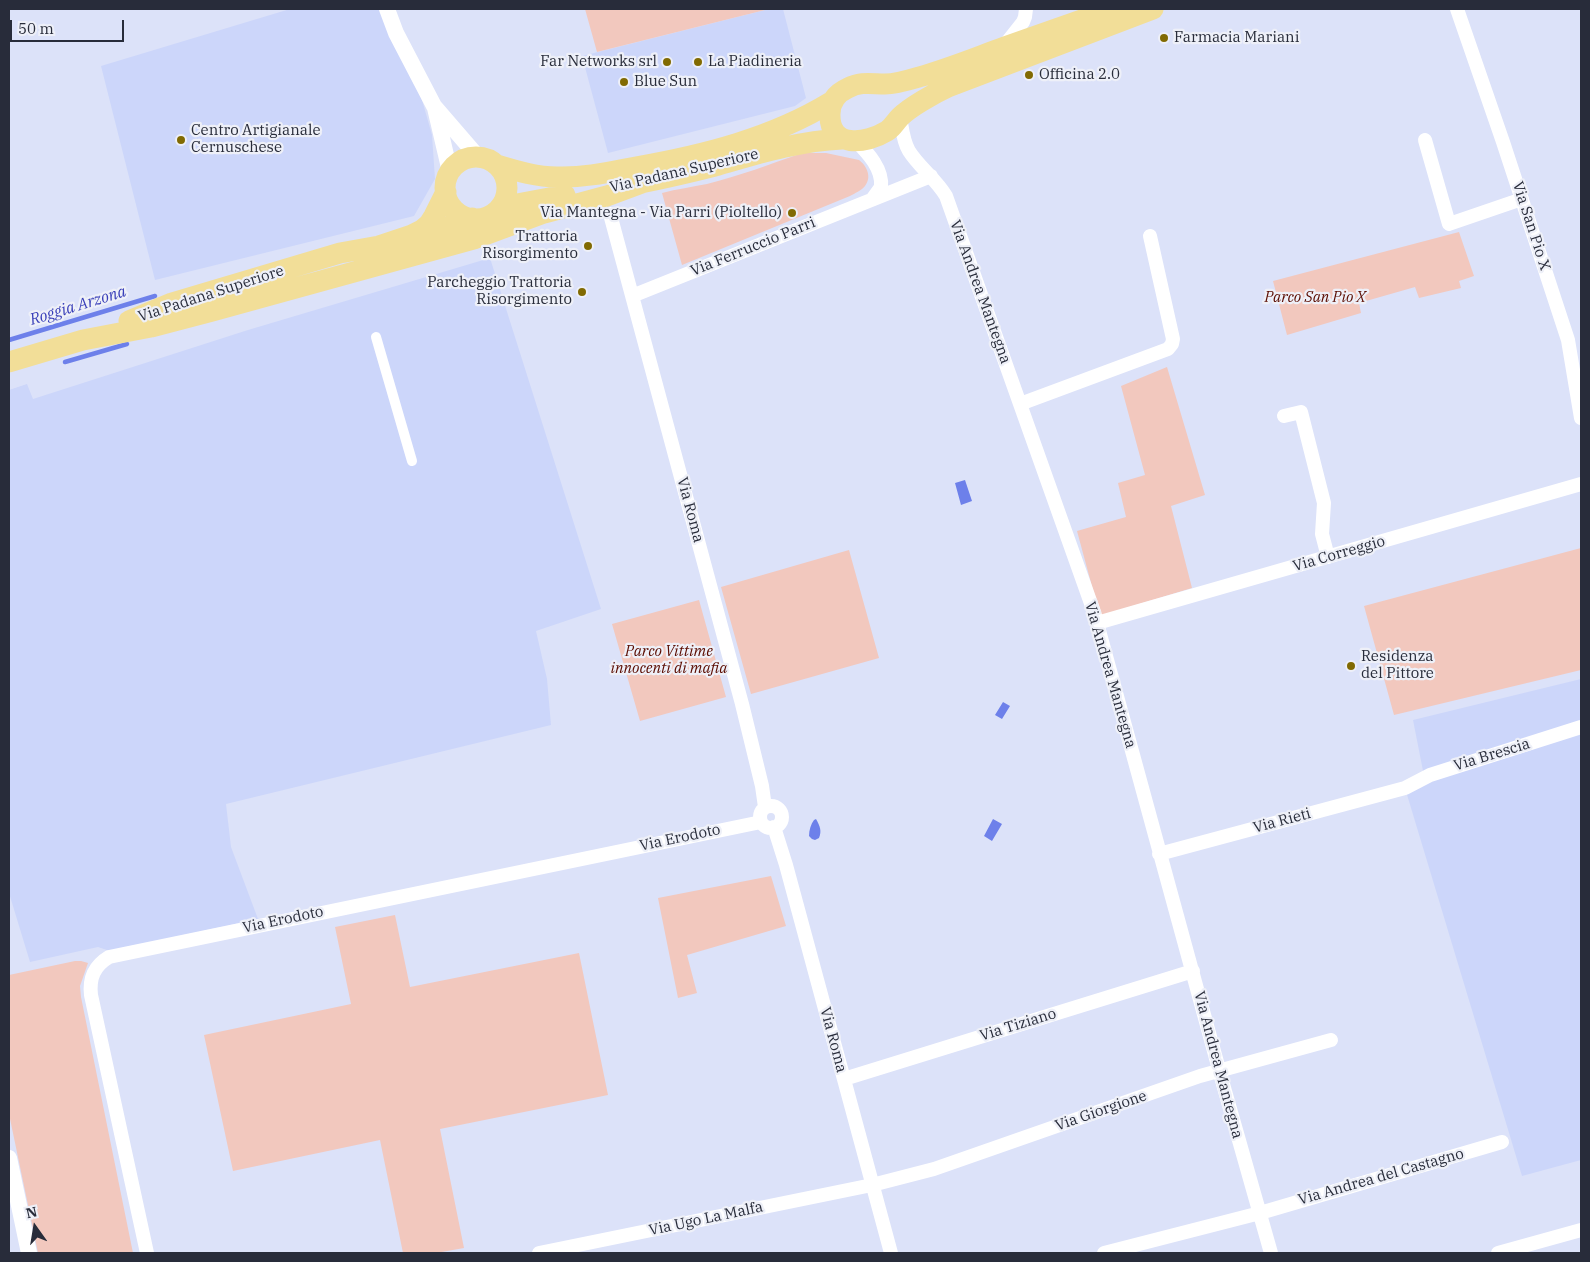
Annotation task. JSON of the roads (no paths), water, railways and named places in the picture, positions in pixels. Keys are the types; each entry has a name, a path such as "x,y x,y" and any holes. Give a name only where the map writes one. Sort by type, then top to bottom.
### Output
{"main road":[{"path":"1109,10 930,74 885,84 872,82 854,85 841,92 831,102 830,122 834,130 849,140 874,137 887,131 900,117 927,98 948,87 1153,9"},
{"path":"885,84 894,92 900,117"},
{"name":"Via Padana Superiore","path":"488,161 533,175 566,177 597,175 670,161 777,130 804,118 831,102"},
{"name":"Via Padana Superiore","path":"83,340 151,327 364,269 454,224 550,197 642,183 680,175 790,145 817,140 849,140"},
{"path":"450,172 458,163 468,158 488,161 502,171 506,179 507,189 505,201 497,211"},
{"name":"Via Padana Superiore","path":"83,340 167,305 340,253 379,246 412,235 429,224 434,216 446,192 446,182 450,172"},
{"path":"364,269 474,239 544,213 607,196 642,183"},
{"path":"446,192 449,202 455,210 472,218"},
{"path":"9,362 83,340"}],"street":[{"path":"387,9 396,33 434,106 450,172"},
{"path":"1003,48 1023,22 1026,9"},
{"path":"1077,9 1109,10"},
{"name":"Via San Pio X","path":"1457,9 1568,340 1581,418"},
{"name":"Via San Pio X","path":"1463,9 1467,36"},
{"path":"434,106 488,161"},
{"name":"Via Andrea Mantegna","path":"900,117 905,143 909,151 943,191 948,202 1097,623 1159,854 1271,1253"},
{"path":"849,140 869,154 879,174 881,187 873,198"},
{"path":"1425,140 1449,224 1522,199"},
{"name":"Via Ferruccio Parri","path":"632,296 931,176"},
{"name":"Via Roma","path":"610,214 742,704 762,786 765,807"},
{"path":"1020,404 1168,349 1172,344 1173,339 1150,236"},
{"path":"376,337 412,460"},
{"path":"1284,416 1301,412 1324,504 1322,534 1328,557"},
{"name":"Via Correggio","path":"1097,623 1581,484"},
{"name":"Via Brescia","path":"1404,788 1430,775 1581,728"},
{"name":"Via Rieti","path":"1159,854 1404,788"},
{"path":"774,806 781,812 781,821 774,828 766,827 761,822 760,813 765,807 774,806"},
{"name":"Via Erodoto","path":"147,1253 91,995 92,976 96,967 108,956 761,822"},
{"name":"Via Roma","path":"774,828 786,865 891,1253"},
{"name":"Via Tiziano","path":"844,1079 1193,971"},
{"name":"Via Giorgione","path":"872,1185 934,1169 1219,1070 1331,1040"},
{"name":"Via Andrea del Castagno","path":"1104,1253 1260,1213 1502,1142"},
{"path":"9,1158 29,1253"},
{"name":"Via Ugo La Malfa","path":"540,1253 872,1185"},
{"path":"1498,1253 1581,1230"}],"water":[{"path":"965,480 972,501 961,505 955,483"},
{"path":"1003,702 1010,706 1002,719 995,715"},
{"path":"816,819 820,833 819,838 815,840 809,834 812,823"},
{"path":"993,819 1002,824 992,841 984,836"}],"waterway":[{"name":"Roggia Arzona","path":"9,340 155,296"},
{"path":"65,362 127,344"}],"place":[{"name":"Farmacia Mariani","path":"1164,38"},
{"name":"Far Networks srl","path":"667,62"},
{"name":"La Piadineria","path":"698,62"},
{"name":"Officina 2.0","path":"1029,75"},
{"name":"Blue Sun","path":"624,82"},
{"name":"Centro Artigianale Cernuschese","path":"181,140"},
{"name":"Via Mantegna - Via Parri (Pioltello)","path":"792,213"},
{"name":"Trattoria Risorgimento","path":"588,246"},
{"name":"Parcheggio Trattoria Risorgimento","path":"582,292"},
{"name":"Residenza del Pittore","path":"1351,666"}],"park label":[{"name":"Parco San Pio X","path":"1315,298"},
{"name":"Parco Vittime innocenti di mafia","path":"669,660"}]}
